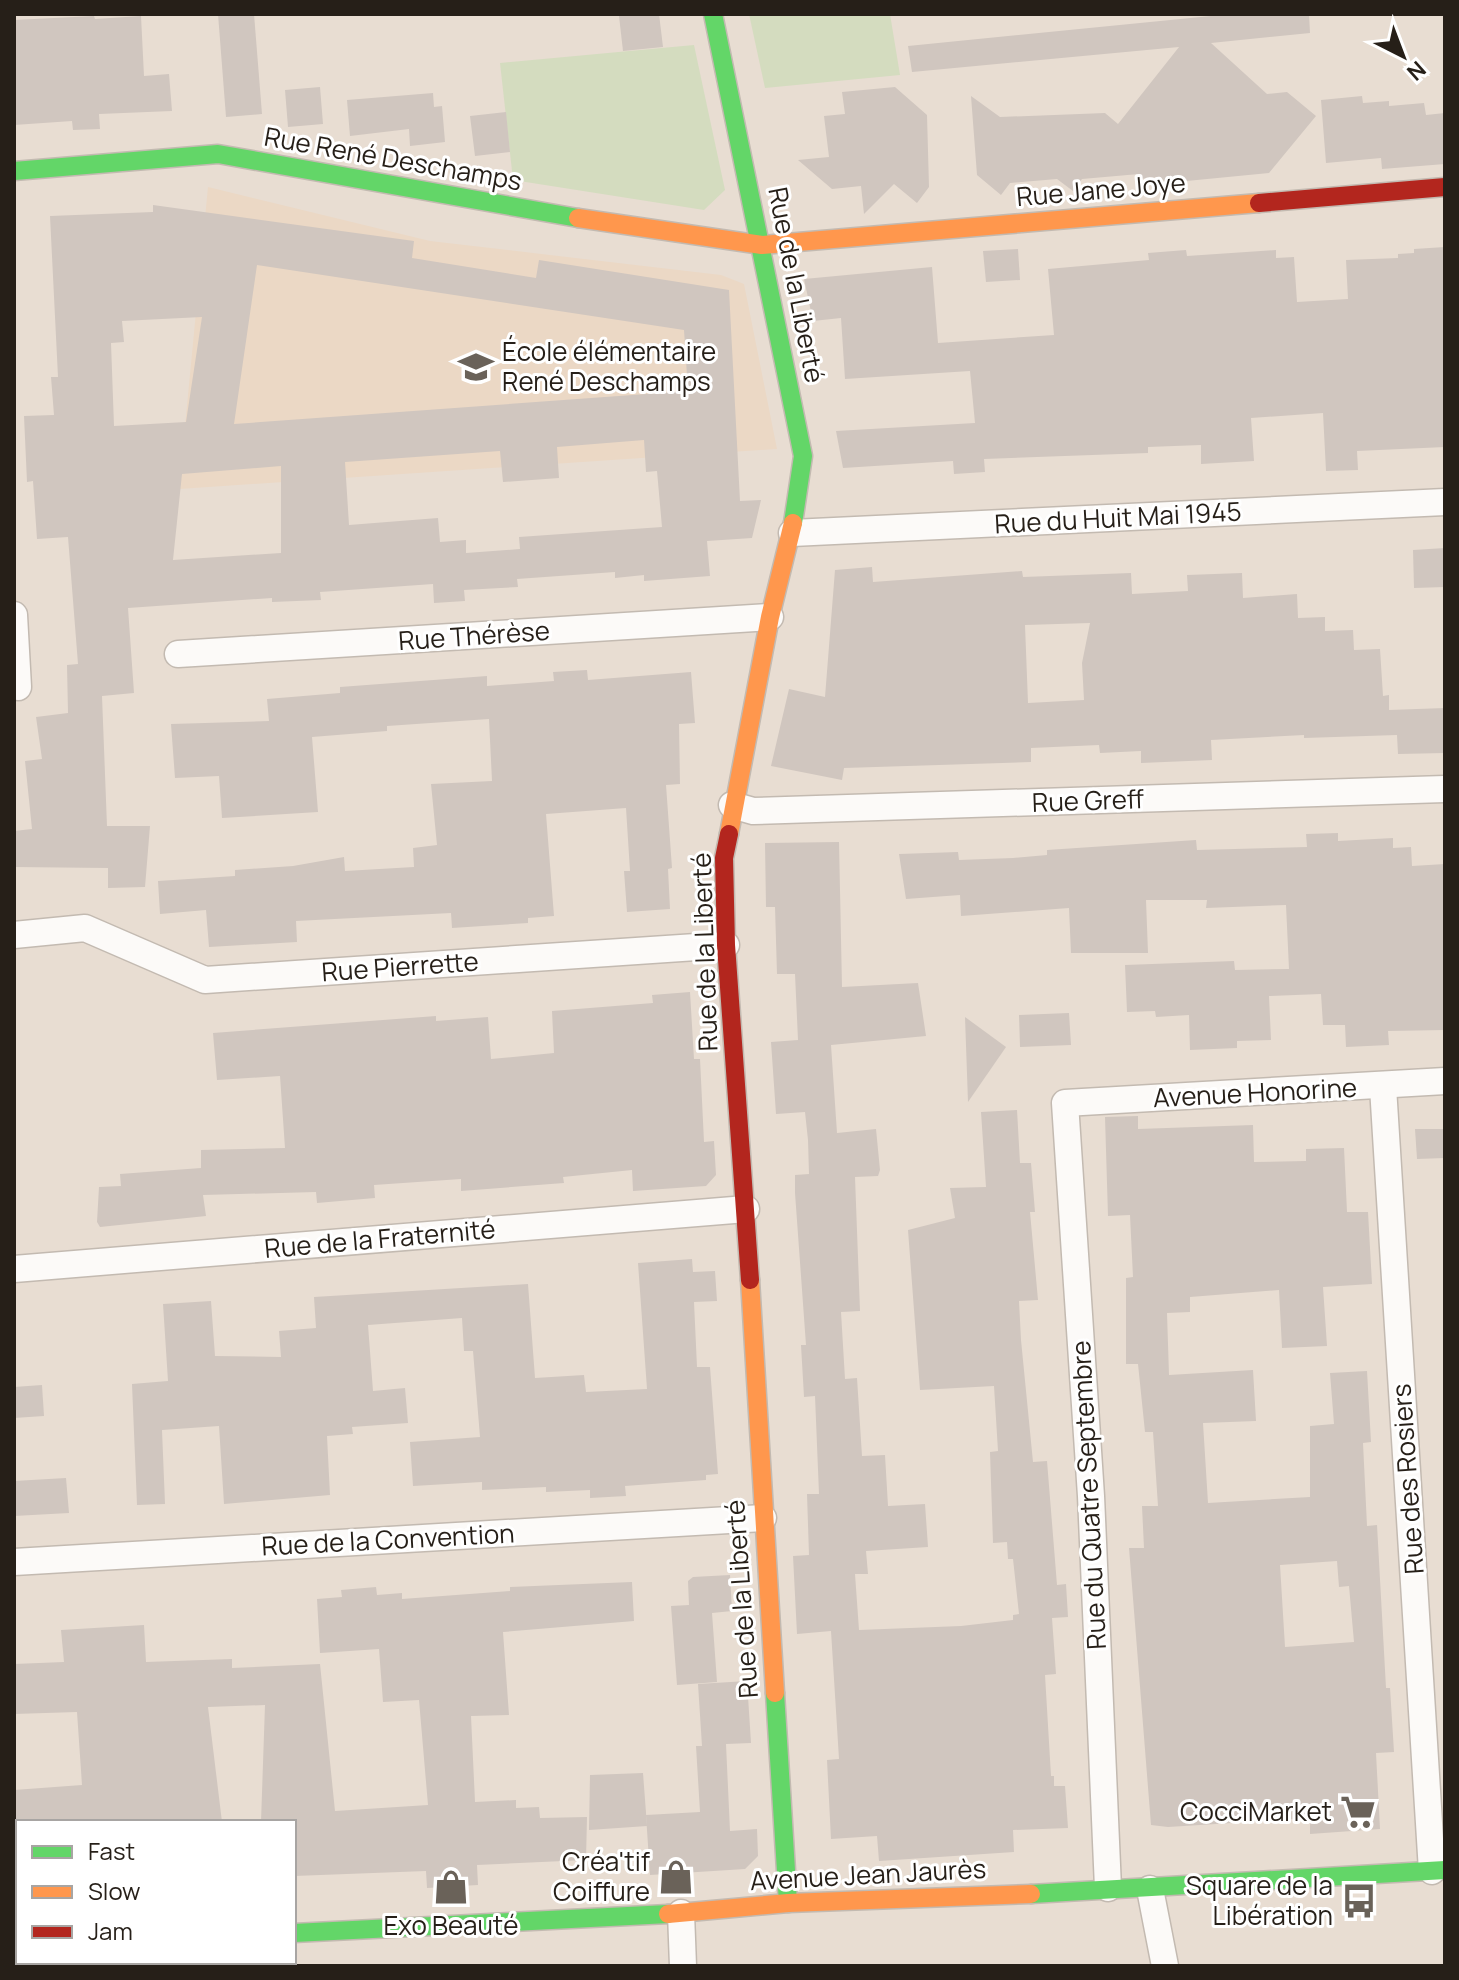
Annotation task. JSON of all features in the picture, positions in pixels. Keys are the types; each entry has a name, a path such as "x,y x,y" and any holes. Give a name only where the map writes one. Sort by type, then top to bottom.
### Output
{"street":[{"name":"Rue de la Liberté","path":"713,14 803,456 792,533 770,617 724,858 726,945 746,1209 788,1903"},
{"name":"Rue René Deschamps","path":"14,171 218,154 521,210 762,245"},
{"name":"Rue Jane Joye","path":"762,245 1445,187"},
{"name":"Rue du Huit Mai 1945","path":"792,533 1445,502"},
{"path":"14,615 18,687"},
{"name":"Rue Thérèse","path":"178,654 770,617"},
{"name":"Rue Greff","path":"732,805 753,811 1445,789"},
{"name":"Rue Pierrette","path":"14,935 85,928 205,980 726,945"},
{"name":"Avenue Honorine","path":"1065,1103 1383,1087 1445,1081"},
{"name":"Rue des Rosiers","path":"1383,1087 1439,1870"},
{"name":"Rue du Quatre Septembre","path":"1065,1103 1091,1496 1108,1888"},
{"name":"Rue de la Fraternité","path":"14,1269 746,1209"},
{"name":"Rue de la Convention","path":"14,1562 763,1518"},
{"name":"Avenue Jean Jaurès","path":"296,1933 681,1913 788,1903 1108,1888 1150,1889 1439,1870"},
{"path":"1150,1889 1165,1966"},
{"path":"681,1913 683,1966"}],"shaded area":[{"name":"École élémentaire René Deschamps","path":"208,187 430,241 721,275 744,284 777,449 179,489"}],"green space":[{"path":"749,14 890,14 900,75 765,88"},
{"path":"694,45 725,190 704,210 513,180 500,63"}],"building":[{"path":"218,14 254,14 262,114 226,117"},
{"path":"659,14 663,47 623,51 619,16"},
{"path":"1231,14 1309,14 1310,33 1211,43 1267,94 1287,92 1316,116 1269,173 1166,183 1160,177 1139,179 1139,174 1082,179 1073,191 1057,179 1010,183 1001,195 977,175 971,96 1000,117 1105,113 1118,124 1179,47 912,72 908,46"},
{"path":"94,16 95,19 141,16 144,76 169,74 172,111 99,114 100,129 73,130 72,121 14,125 14,20"},
{"path":"320,87 323,124 288,127 285,90"},
{"path":"895,87 927,115 929,187 917,203 894,184 864,214 861,186 832,189 798,160 829,157 824,116 845,114 842,92"},
{"path":"433,93 434,107 442,106 445,142 410,146 409,129 350,136 347,100"},
{"path":"1362,96 1363,103 1389,101 1389,106 1424,103 1426,115 1445,113 1445,164 1382,169 1381,158 1326,163 1321,100"},
{"path":"506,112 510,152 475,156 470,116"},
{"path":"153,205 414,241 412,258 536,278 539,260 729,290 740,501 761,500 752,538 707,541 710,576 644,581 644,575 615,578 615,572 517,579 518,587 464,590 465,601 434,603 433,584 320,592 321,600 272,602 272,598 128,608 134,693 102,696 107,826 150,826 145,887 108,888 108,868 14,867 14,831 32,829 25,761 42,759 36,717 68,713 67,665 78,664 68,537 37,539 33,481 27,482 24,416 54,415 51,377 58,377 50,216 153,212","holes":["257,265 684,330 688,391 234,424","202,317 186,422 114,426 111,343 124,342 122,321","644,440 646,472 657,471 662,527 519,537 520,549 466,553 466,540 440,542 438,518 349,525 345,462 500,451 503,482 559,478 557,447","281,466 281,553 173,560 182,474"]},
{"path":"1445,247 1445,447 1357,451 1358,470 1326,471 1323,413 1251,418 1254,461 1201,464 1201,445 1148,447 1148,453 984,459 985,472 954,474 953,461 843,468 836,431 975,423 970,371 845,379 841,318 813,321 804,279 932,267 938,343 1054,335 1048,269 1149,260 1148,253 1186,250 1187,256 1276,250 1276,258 1294,257 1297,302 1348,299 1346,260 1398,258 1398,254 1414,253 1414,249"},
{"path":"1018,249 1020,280 986,282 983,251"},
{"path":"1445,548 1445,587 1414,588 1413,550"},
{"path":"872,567 873,582 1022,571 1023,577 1131,573 1132,594 1188,591 1187,575 1242,573 1243,598 1297,594 1298,618 1325,617 1325,631 1353,630 1354,650 1380,649 1383,696 1389,695 1389,710 1445,708 1445,753 1398,754 1397,735 1304,738 1304,735 1211,740 1212,760 1141,763 1141,751 1100,753 1099,745 1031,748 1031,762 844,768 842,780 771,766 789,689 825,697 835,570","holes":["1090,623 1082,663 1084,700 1028,703 1025,625"]},
{"path":"587,670 588,680 691,672 695,723 679,724 680,784 666,785 672,868 668,869 670,909 627,912 624,871 630,871 626,808 546,814 554,916 528,918 528,923 452,928 451,913 296,921 297,942 209,947 206,910 160,914 158,881 235,876 235,870 293,866 344,857 345,871 414,867 413,848 437,845 431,784 492,781 489,719 387,726 387,731 312,737 318,812 222,818 219,776 175,778 171,724 269,721 267,699 340,693 340,687 487,676 487,686 554,681 553,672"},
{"path":"1338,833 1338,841 1393,838 1393,848 1411,847 1412,866 1445,864 1445,1030 1388,1031 1389,1045 1346,1047 1345,1025 1323,1025 1321,994 1269,996 1271,1040 1237,1041 1237,1048 1190,1050 1189,1015 1156,1017 1155,1011 1127,1012 1125,965 1234,961 1235,970 1289,969 1286,905 1206,908 1207,900 1146,900 1148,953 1071,953 1069,908 961,916 960,895 906,899 899,854 958,852 959,860 1013,858 1047,855 1047,850 1196,840 1197,850 1307,847 1306,834"},
{"path":"839,842 842,987 918,983 926,1036 831,1045 837,1133 876,1129 880,1170 878,1176 855,1177 860,1311 841,1312 845,1379 857,1378 862,1456 885,1455 888,1506 925,1504 928,1547 866,1551 868,1574 855,1574 859,1630 961,1626 1013,1620 1013,1615 1019,1614 1013,1559 1008,1559 1007,1542 993,1543 990,1452 998,1451 994,1386 920,1390 908,1230 955,1218 950,1188 986,1187 981,1112 1017,1110 1020,1163 1031,1163 1035,1212 1030,1212 1038,1300 1019,1301 1021,1340 1033,1462 1047,1461 1057,1585 1066,1584 1068,1617 1052,1618 1056,1674 1045,1675 1051,1776 1054,1776 1054,1786 1065,1786 1068,1828 1013,1830 1014,1852 879,1861 877,1836 831,1839 827,1760 839,1759 831,1631 797,1634 793,1556 809,1555 807,1494 819,1494 815,1396 804,1397 801,1345 806,1345 795,1193 795,1175 809,1174 808,1140 805,1112 776,1114 771,1042 798,1040 795,974 777,974 775,907 766,907 765,843"},
{"path":"690,992 694,1059 700,1059 704,1142 714,1141 716,1175 706,1186 633,1191 632,1170 563,1177 564,1183 461,1191 461,1179 374,1185 375,1198 317,1203 316,1192 203,1195 206,1216 100,1227 97,1222 99,1187 121,1186 120,1174 201,1168 201,1150 285,1148 280,1076 217,1080 213,1033 436,1016 436,1021 488,1017 491,1059 554,1053 552,1011 653,1003 652,995"},
{"path":"1069,1013 1071,1045 1020,1047 1019,1015"},
{"path":"965,1017 1006,1047 968,1102"},
{"path":"1138,1116 1138,1129 1253,1125 1254,1162 1306,1161 1306,1149 1344,1148 1347,1212 1368,1212 1372,1284 1323,1287 1327,1346 1282,1348 1279,1290 1190,1297 1190,1312 1167,1313 1169,1375 1253,1370 1256,1421 1203,1423 1208,1503 1310,1497 1310,1426 1334,1424 1330,1373 1367,1371 1371,1442 1363,1443 1367,1526 1377,1525 1386,1688 1390,1688 1394,1752 1376,1753 1380,1829 1310,1834 1310,1818 1168,1827 1151,1825 1129,1548 1144,1548 1142,1506 1158,1506 1153,1432 1145,1432 1138,1364 1126,1364 1126,1278 1133,1277 1130,1215 1108,1216 1105,1117","holes":["1337,1561 1339,1587 1349,1586 1354,1642 1285,1647 1280,1565"]},
{"path":"1415,1129 1445,1129 1445,1158 1417,1159"},
{"path":"692,1259 693,1272 715,1271 717,1301 694,1302 697,1367 710,1367 718,1474 706,1475 706,1480 625,1486 626,1496 590,1498 590,1490 546,1492 546,1487 482,1490 482,1482 413,1486 410,1442 480,1437 473,1351 464,1351 462,1318 368,1325 373,1391 405,1388 408,1423 352,1427 353,1434 327,1436 330,1495 224,1504 219,1426 162,1430 165,1504 137,1505 132,1384 168,1381 163,1304 211,1301 215,1356 281,1357 279,1331 316,1328 314,1297 528,1284 535,1378 584,1375 586,1392 647,1389 638,1263"},
{"path":"42,1385 44,1416 14,1418 14,1387"},
{"path":"66,1478 69,1513 14,1516 14,1481"},
{"path":"730,1575 732,1611 712,1613 717,1682 677,1685 671,1606 689,1605 688,1581 693,1577"},
{"path":"632,1582 634,1621 503,1632 509,1715 471,1716 475,1802 516,1800 516,1808 539,1807 540,1818 587,1817 586,1860 477,1865 478,1885 427,1888 426,1871 296,1876 296,1820 261,1820 265,1705 208,1707 222,1820 14,1822 14,1790 82,1785 77,1712 14,1714 14,1664 64,1662 61,1630 144,1625 146,1662 232,1659 232,1668 320,1664 335,1811 428,1805 419,1700 383,1702 379,1649 320,1653 317,1599 342,1597 341,1590 376,1587 377,1595 402,1593 402,1599 510,1591 510,1587"},
{"path":"747,1681 751,1743 726,1744 730,1831 757,1829 758,1856 745,1869 650,1875 646,1815 700,1812 696,1746 702,1746 698,1684"},
{"path":"643,1773 647,1826 589,1830 590,1775"}],"traffic: fast":[{"path":"713,14 803,456 793,523"},
{"path":"14,171 218,154 578,218"},
{"path":"775,1693 788,1903"},
{"path":"1031,1894 1445,1870"},
{"path":"296,1933 668,1914"}],"traffic: slow":[{"path":"578,218 762,245 1259,203"},
{"path":"729,834 770,617 793,523"},
{"path":"750,1280 775,1693"},
{"path":"668,1914 788,1903 1031,1894"}],"traffic: jam":[{"path":"1259,203 1445,187"},
{"path":"729,834 724,858 726,945 750,1280"}],"place":[{"name":"École élémentaire René Deschamps","path":"476,367"},
{"name":"CocciMarket","path":"1358,1812"},
{"name":"Créa'tif Coiffure","path":"676,1877"},
{"name":"Exo Beauté","path":"451,1887"},
{"name":"Square de la Libération","path":"1359,1901"}]}
